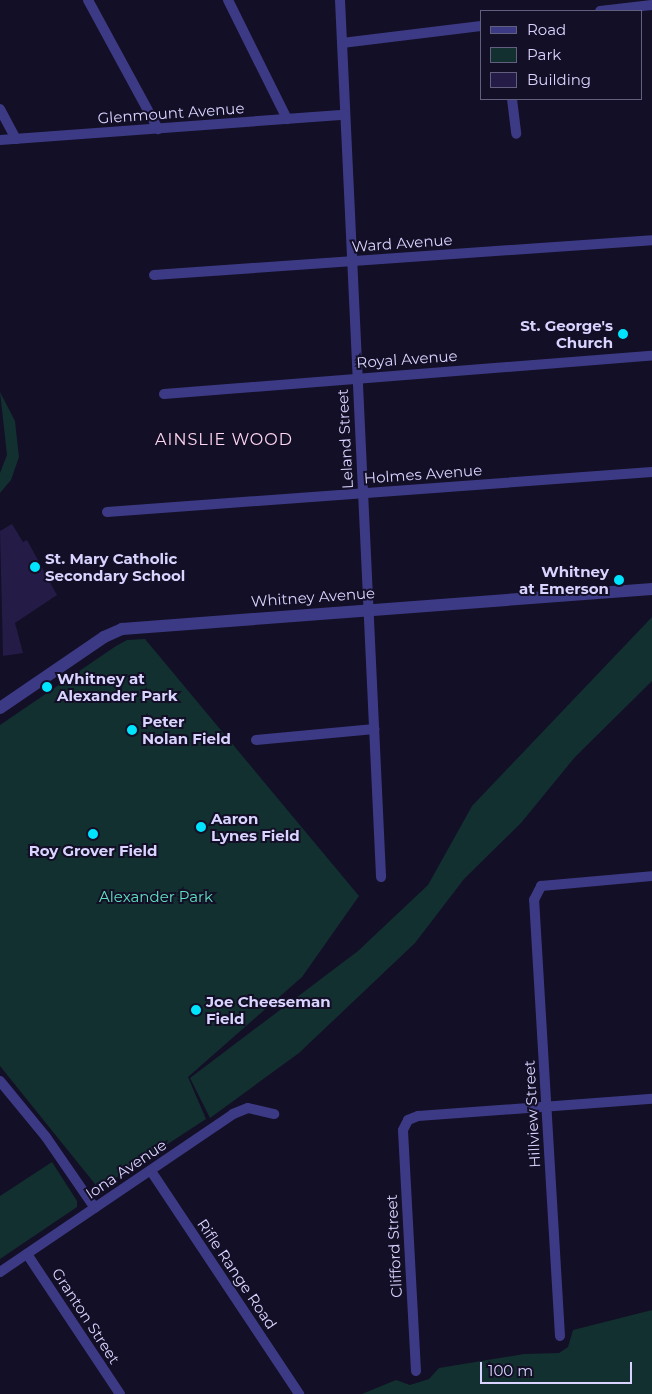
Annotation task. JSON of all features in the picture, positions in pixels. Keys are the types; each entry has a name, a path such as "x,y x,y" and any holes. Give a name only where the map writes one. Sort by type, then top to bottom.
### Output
{"street":[{"path":"88,0 158,129"},
{"path":"228,0 287,119"},
{"name":"Leland Street","path":"340,0 381,877"},
{"path":"609,10 652,5"},
{"path":"342,42 480,26"},
{"path":"512,100 516,134"},
{"path":"0,109 16,139"},
{"name":"Glenmount Avenue","path":"0,140 344,115"},
{"name":"Ward Avenue","path":"154,274 652,240"},
{"name":"Royal Avenue","path":"164,394 652,356"},
{"name":"Holmes Avenue","path":"107,512 652,472"},
{"name":"Whitney Avenue","path":"0,708 104,637 122,629 652,589"},
{"path":"256,740 374,729"},
{"name":"Hillview Street","path":"560,1336 536,891 549,884 652,876"},
{"path":"0,1081 46,1137 95,1208"},
{"path":"547,1108 652,1099"},
{"name":"Iona Avenue","path":"0,1272 233,1114 248,1108 274,1114"},
{"name":"Clifford Street","path":"416,1371 403,1130 408,1120 418,1116 547,1108"},
{"name":"Rifle Range Road","path":"151,1171 299,1394"},
{"name":"Granton Street","path":"27,1254 120,1394"}],"green space":[{"path":"0,392 15,421 19,457 11,480 0,493 0,473 7,455"},
{"path":"652,617 652,681 575,757 521,823 464,879 415,943 299,1053 210,1118 190,1078 358,951 428,885 472,806"},
{"name":"Alexander Park","path":"145,639 359,896 302,977 188,1077 206,1119 99,1189 0,1066 0,725 116,646 127,640"},
{"path":"52,1162 77,1201 77,1207 0,1259 0,1196"},
{"path":"652,1310 652,1394 362,1394 396,1380 410,1385 429,1379 439,1368 524,1354 559,1353 568,1347 573,1330"}],"building":[{"name":"St. Mary Catholic Secondary School","path":"12,524 23,542 27,540 57,595 15,623 23,653 3,656 0,531"}],"place":[{"name":"St. George's Church","path":"623,334"},
{"name":"St. Mary Catholic Secondary School","path":"35,567"},
{"name":"Whitney at Emerson","path":"619,580"},
{"name":"Whitney at Alexander Park","path":"47,687"},
{"name":"Peter Nolan Field","path":"132,730"},
{"name":"Aaron Lynes Field","path":"201,827"},
{"name":"Roy Grover Field","path":"93,834"},
{"name":"Joe Cheeseman Field","path":"196,1010"}],"district":[{"name":"AINSLIE WOOD","path":"224,440"}]}
